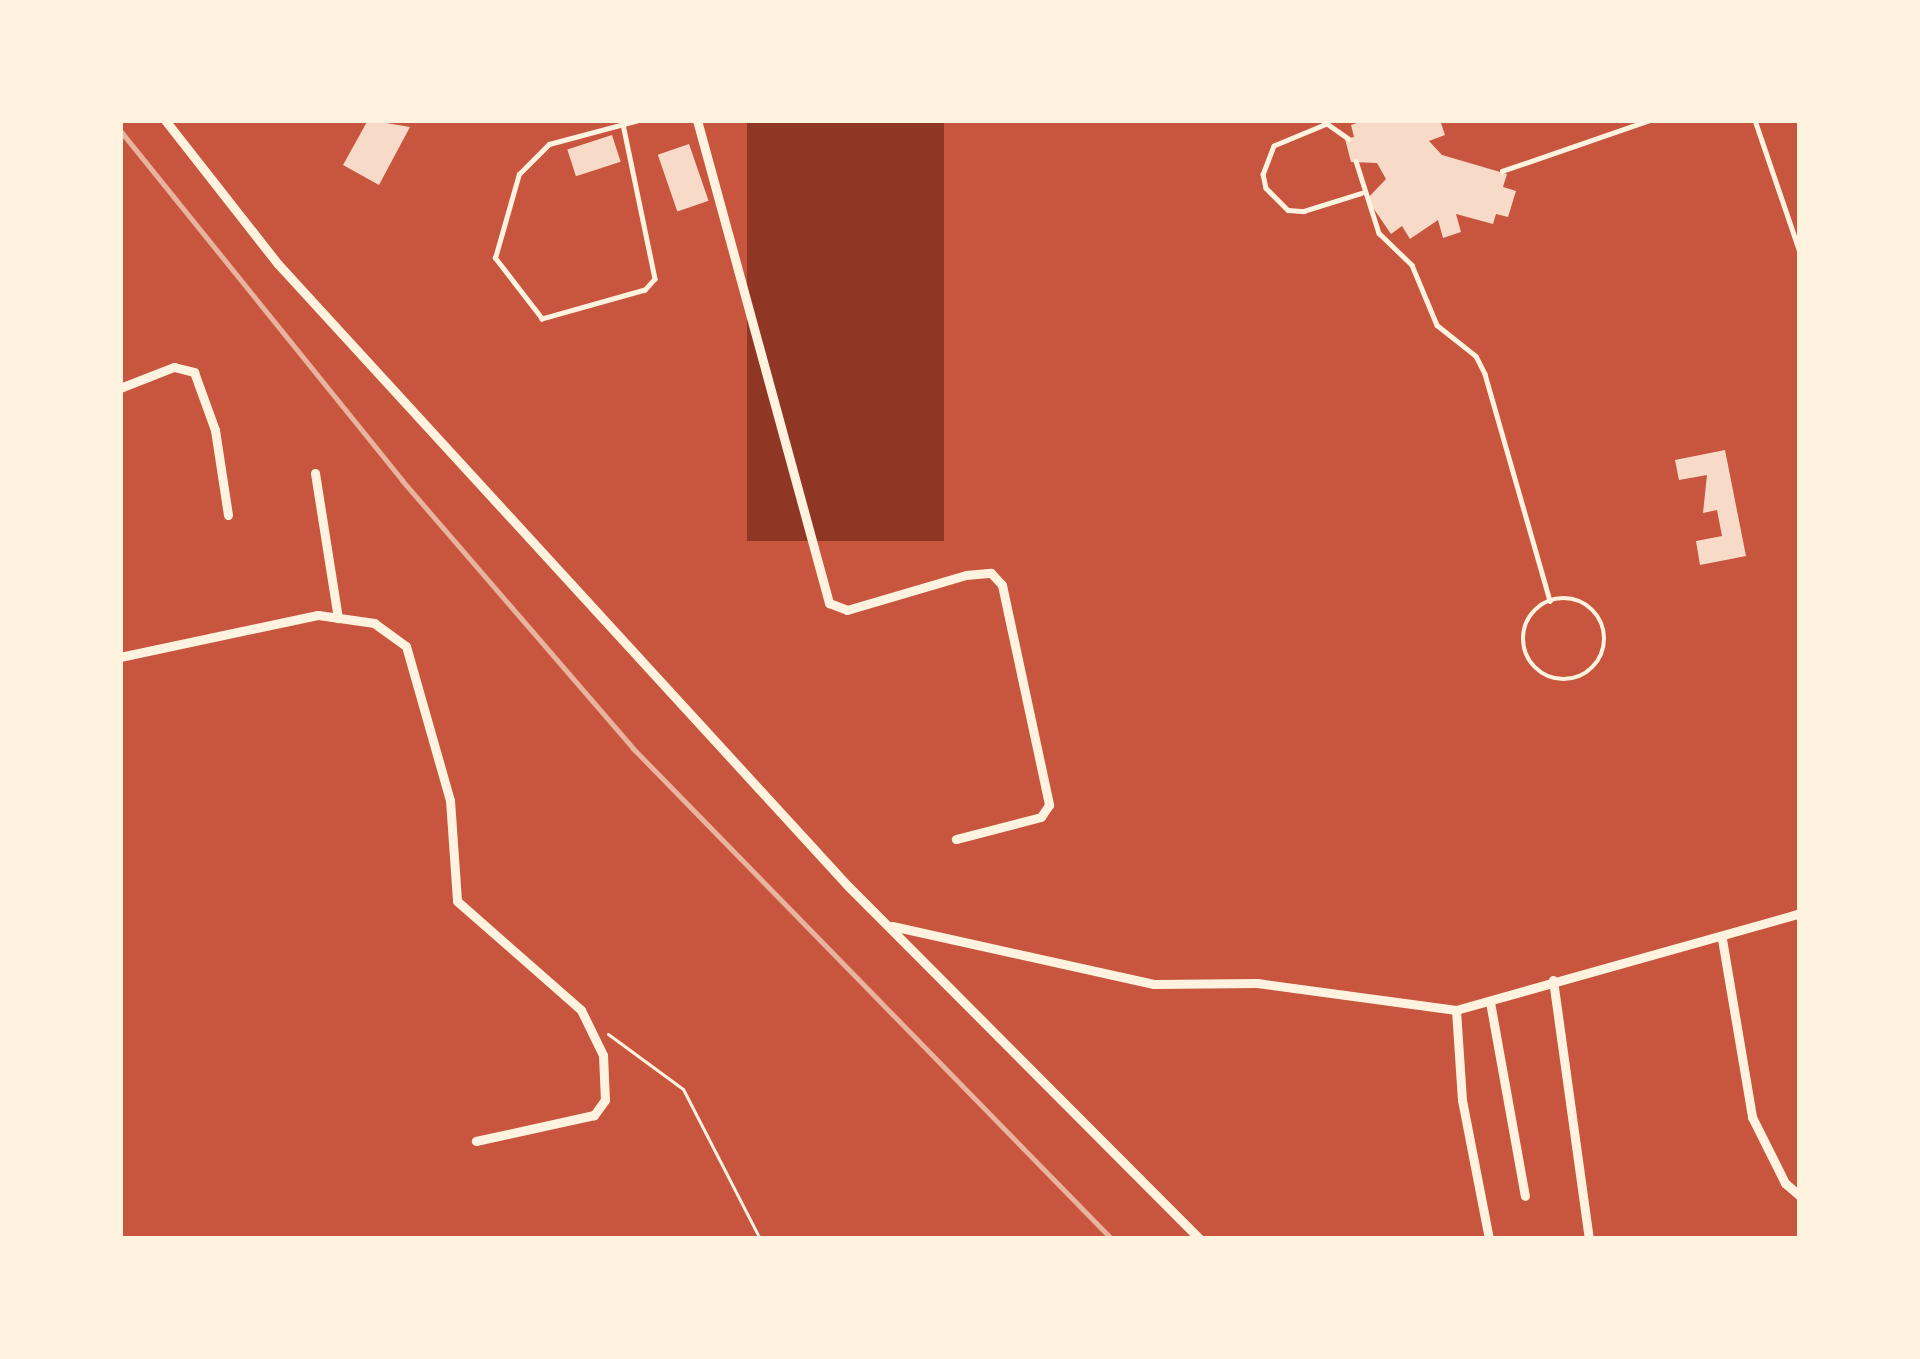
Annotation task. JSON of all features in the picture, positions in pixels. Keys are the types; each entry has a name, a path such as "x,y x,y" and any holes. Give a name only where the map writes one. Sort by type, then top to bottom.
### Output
{"street":[{"path":"165,120 278,264 889,925 1200,1239"},
{"path":"697,120 829,603 841,612 966,574 991,574 1002,585 1049,805 1041,817 956,839"},
{"path":"120,388 174,367 194,372 214,430 229,515"},
{"path":"314,473 338,618"},
{"path":"120,657 288,619 338,618 388,628 412,655 450,800 457,901 592,1023 603,1055 601,1108 576,1120 476,1141"},
{"path":"889,925 1154,984 1257,983 1456,1010 1800,913"},
{"path":"1722,938 1752,1117 1785,1183 1800,1196"},
{"path":"1553,980 1589,1239"},
{"path":"1490,1002 1525,1196"},
{"path":"1456,1010 1462,1100 1490,1239"}],"lane":[{"path":"623,124 656,279 645,290 542,319 495,258 520,175 549,145 623,124 639,120"},
{"path":"1502,171 1650,120"},
{"path":"1755,120 1800,252"},
{"path":"1348,138 1324,122 1274,146 1263,174 1266,188 1288,210 1304,211 1363,192"},
{"path":"1356,161 1379,233 1412,265 1437,325 1477,356 1485,374 1550,601"},
{"path":"1550,601 1589,607 1604,628 1595,666 1572,680 1545,676 1523,644 1529,617 1550,601"}],"path":[{"path":"592,1023 683,1089 760,1239"}],"shaded area":[{"path":"747,120 944,120 944,541 747,541"}],"building":[{"path":"368,120 410,127 379,185 343,165"},
{"path":"1366,120 1440,120 1445,135 1429,141 1442,155 1507,174 1503,187 1516,191 1508,217 1496,214 1493,224 1456,214 1461,232 1443,238 1438,220 1410,239 1402,226 1391,234 1367,199 1386,179 1377,163 1351,162 1345,139 1354,137 1351,125"},
{"path":"612,135 621,162 576,176 567,150"},
{"path":"689,144 709,201 677,211 658,155"},
{"path":"1725,450 1746,556 1700,565 1696,541 1722,536 1717,510 1703,513 1707,475 1679,480 1675,460"}],"railway":[{"path":"120,130 402,480 633,748 1112,1239"}]}
